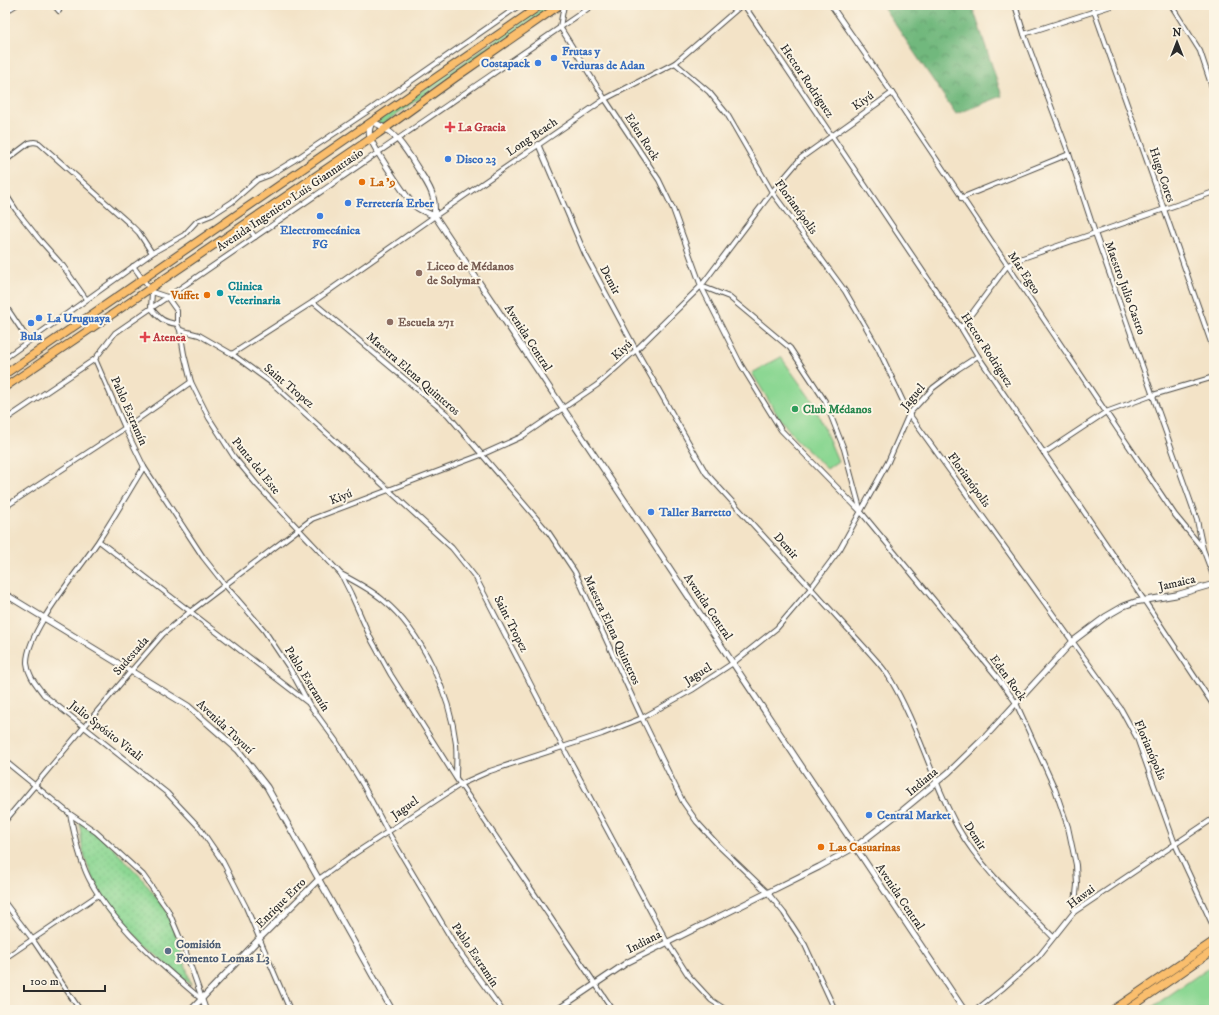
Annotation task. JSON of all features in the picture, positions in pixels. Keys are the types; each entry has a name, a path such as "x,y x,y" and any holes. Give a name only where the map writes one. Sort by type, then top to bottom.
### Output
{"main road":[{"name":"Avenida Ingeniero Luis Giannattasio","path":"5,374 541,5"},
{"name":"Avenida Ingeniero Luis Giannattasio","path":"5,387 151,290 245,223 384,129 560,5"},
{"path":"1113,1010 1214,941"},
{"path":"1127,1010 1214,950"}],"street":[{"path":"5,12 16,5"},
{"path":"54,5 58,12"},
{"path":"5,358 133,266 152,253 184,235 197,222 212,215 232,202 257,180 270,175 293,161 368,111 520,5"},
{"path":"560,27 564,5"},
{"name":"Avenida Ingeniero Luis Giannattasio","path":"5,420 95,359 115,333 593,5"},
{"name":"Long Beach","path":"232,354 313,302 538,144 605,99 675,63 743,5"},
{"name":"Hector Rodriguez","path":"743,5 1214,706"},
{"name":"Mar Egeo","path":"831,5 892,93 1175,515 1203,549"},
{"name":"Maestro Julio Castro","path":"1015,5 1024,34 1069,154 1095,233 1197,520 1203,549 1214,578"},
{"name":"Hugo Cores","path":"1092,5 1214,351"},
{"path":"1024,34 1114,5"},
{"path":"1171,5 1200,51 1214,93"},
{"name":"Eden Rock","path":"560,27 605,99 659,180 673,209 701,286 741,365 781,430 861,512 999,679 1016,703 1055,789 1068,827 1076,865 1077,885 1074,912"},
{"name":"Florianópolis","path":"675,63 709,92 727,114 772,192 845,291 878,348 909,414 1073,641 1120,709 1137,738 1175,844 1214,928"},
{"name":"Kiyú","path":"298,529 312,519 481,455 521,437 598,385 701,286 772,192 801,158 892,93"},
{"path":"368,111 372,122 369,131 370,138 378,153 414,206 435,216"},
{"name":"Avenida Central","path":"372,122 378,124 398,140 406,150 430,189 433,197 435,216 964,1010"},
{"path":"5,160 29,143 39,143 132,226 152,253"},
{"name":"Demir","path":"538,144 585,254 636,350 706,473 811,588 888,676 908,713 936,783 959,829 974,854 991,874 1053,937"},
{"path":"961,198 1069,154"},
{"path":"961,328 1007,266 1017,260 1214,192"},
{"path":"5,193 16,210 39,239 63,266 86,299"},
{"path":"245,223 255,237"},
{"path":"133,266 151,290 167,297"},
{"name":"Eden Rock","path":"701,286 729,297 790,348 825,401 844,449 861,512"},
{"path":"151,290 151,308 160,319 168,323 177,324"},
{"name":"Punta del Este","path":"167,297 177,311 177,324 180,330 191,382 209,418 234,457 258,486 340,574 374,645 391,675 456,778 613,1010"},
{"name":"Maestra Elena Quinteros","path":"313,302 448,415 549,533 575,572 642,718 683,802 719,846 768,893 784,913 805,945 836,1010"},
{"path":"5,305 29,341"},
{"name":"Saint Tropez","path":"180,330 199,335 232,354 273,384 452,548 476,578 666,942 688,975 711,1000 726,1010"},
{"name":"Jaguel","path":"319,879 422,808 461,784 490,771 602,734 642,718 692,690 733,663 777,628 811,588 840,549 888,462 909,414 933,388 978,356"},
{"name":"Pablo Estramín","path":"95,359 124,428 144,467 204,557 225,585 264,630 290,669 309,704 336,741 363,785 388,832 458,950 502,1010"},
{"path":"1044,453 1106,412 1153,395 1214,377"},
{"path":"5,507 191,382"},
{"name":"Julio Spósito Vitali","path":"144,467 99,540 44,618 30,648 27,663 30,677 44,695 167,793 199,827 223,862 246,907 290,1010"},
{"name":"Sudestada","path":"5,821 163,634 190,611 298,529"},
{"path":"99,540 309,704"},
{"name":"Punta del Este","path":"340,574 362,585 384,601 408,626 426,655 441,686 451,715 456,744 456,778"},
{"name":"Jamaica","path":"1144,600 1176,595 1214,584"},
{"name":"Avenida Tuyutí","path":"5,594 188,706 238,750 267,787 392,1010"},
{"name":"Indiana","path":"556,1010 628,962 768,893 854,847 936,783 986,736 1073,641 1114,611 1135,602 1144,600"},
{"path":"5,761 70,814 96,832 143,875 168,910 185,950 206,1010"},
{"path":"70,814 82,862 98,895 128,933 163,967 202,1000"},
{"name":"Hawai","path":"976,1010 1039,956 1074,912 1214,818"},
{"name":"Enrique Erro","path":"191,1010 319,879"},
{"path":"5,958 98,895"},
{"path":"5,903 33,940 80,1010"}],"green space":[{"path":"546,5 555,5 381,125 378,123 378,121"},
{"path":"882,5 972,5 1002,96 956,114"},
{"name":"Club Médanos","path":"781,357 813,402 838,461 827,469 795,438 778,416 752,373"},
{"path":"80,821 110,845 141,877 167,911 180,945 191,985 141,941 110,906 98,888 88,867 82,846"},
{"path":"1214,964 1214,1010 1148,1010"}],"place":[{"name":"Frutas y Verduras de Adan","path":"554,58"},
{"name":"Costapack","path":"538,63"},
{"name":"La Gracia","path":"450,127"},
{"name":"Disco 23","path":"448,159"},
{"name":"La '9","path":"362,182"},
{"name":"Ferretería Erber","path":"348,203"},
{"name":"Electromecánica FG","path":"320,216"},
{"name":"Liceo de Médanos de Solymar","path":"419,273"},
{"name":"Clinica Veterinaria","path":"220,293"},
{"name":"Vuffet","path":"207,295"},
{"name":"La Uruguaya","path":"39,318"},
{"name":"Escuela 271","path":"390,322"},
{"name":"Bula","path":"31,323"},
{"name":"Atenea","path":"145,337"},
{"name":"Club Médanos","path":"795,409"},
{"name":"Taller Barretto","path":"651,512"},
{"name":"Central Market","path":"869,815"},
{"name":"Las Casuarinas","path":"821,847"},
{"name":"Comisión Fomento Lomas L3","path":"168,951"}]}
